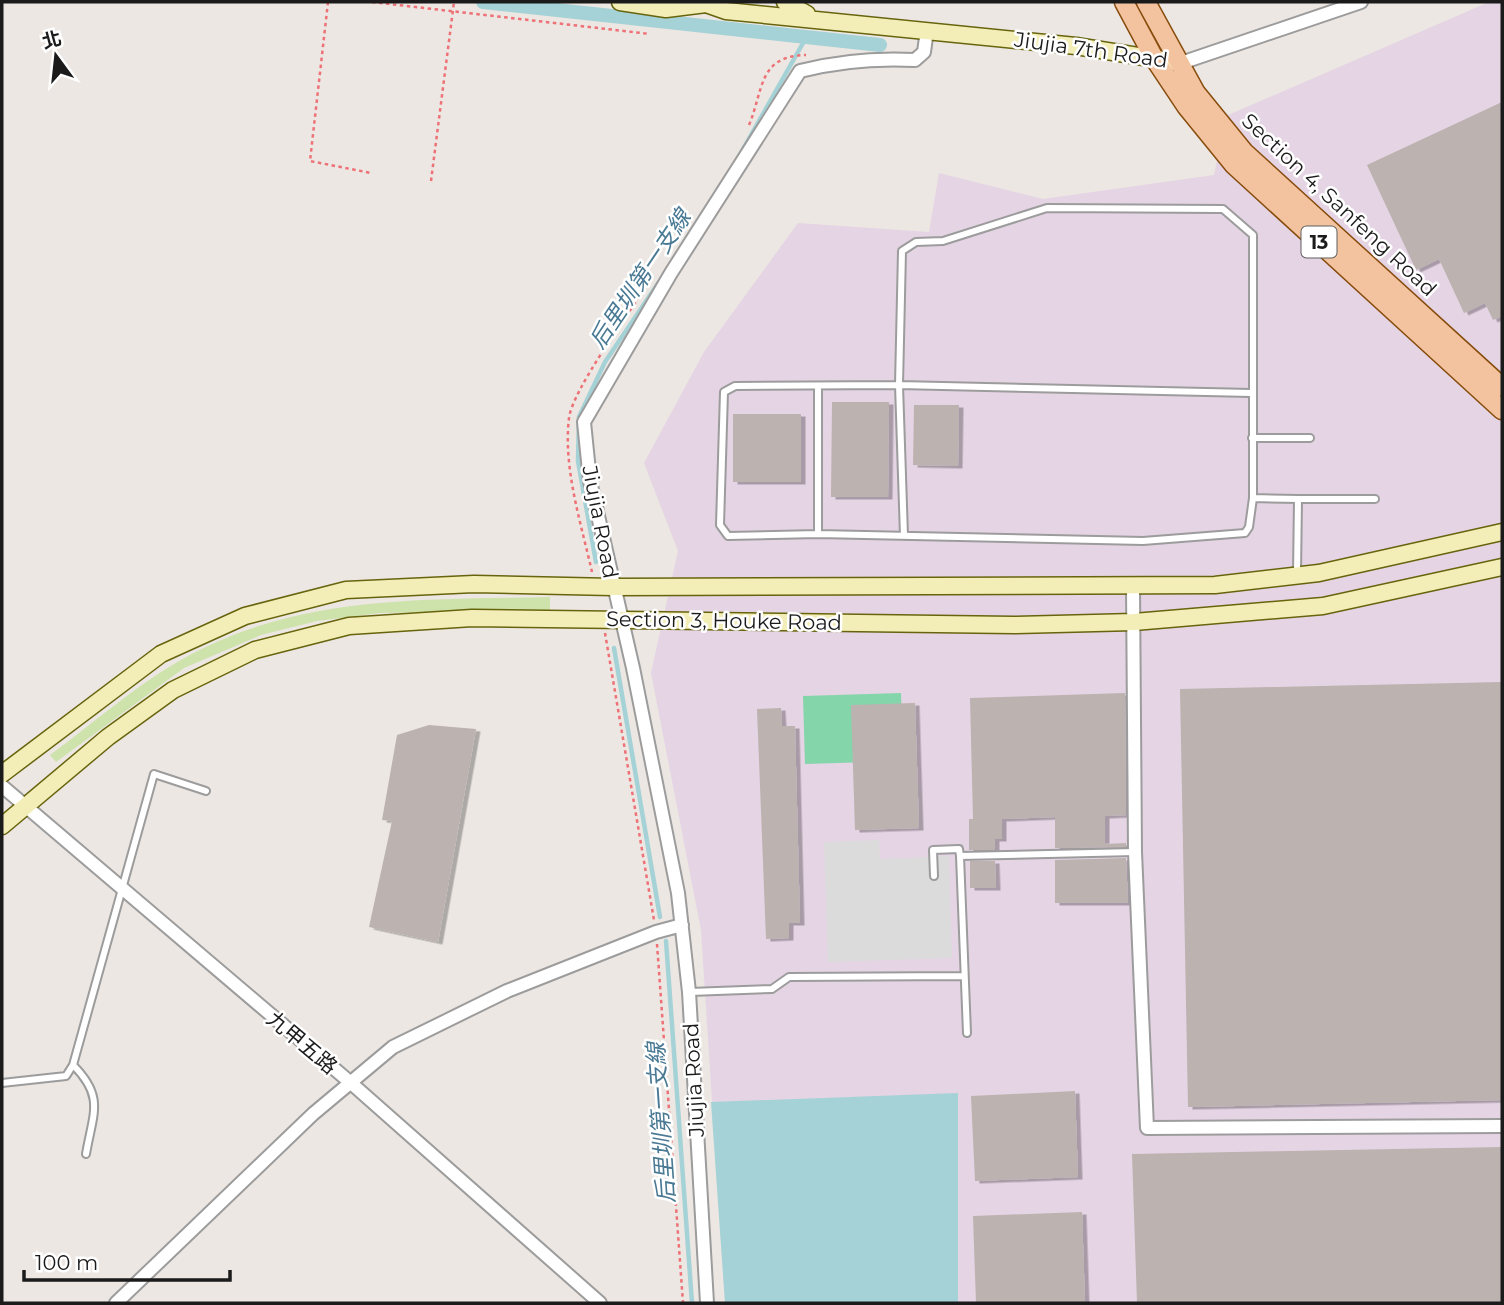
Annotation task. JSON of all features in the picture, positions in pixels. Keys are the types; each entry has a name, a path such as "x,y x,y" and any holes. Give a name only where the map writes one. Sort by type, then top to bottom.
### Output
{"main road":[{"name":"Section 4, Sanfeng Road","path":"1124,2 1154,58 1186,106 1234,165 1502,410"},
{"name":"Section 4, Sanfeng Road","path":"1146,2 1196,93 1244,152 1502,387"}],"street":[{"name":"Jiujia 7th Road","path":"620,2 666,9 707,3 726,11 813,17 1076,46 1181,63 1361,2"},
{"name":"Jiujia 7th Road","path":"785,2 813,17"},
{"name":"Jiujia Road","path":"707,1303 689,992 682,925 621,620 590,481 584,422 603,387 800,71 837,61 872,58 915,60 924,52 927,30"},
{"name":"Section 3, Houke Road","path":"2,774 161,654 245,616 346,590 474,584 613,587 1215,585 1297,575 1502,531"},
{"name":"Section 3, Houke Road","path":"2,826 108,737 173,690 255,650 349,626 472,618 1014,625 1134,622 1323,606 1502,567"},
{"path":"1133,587 1135,852 1147,1128 1502,1126"},
{"name":"九甲五路","path":"2,786 122,891 351,1083 600,1303"},
{"path":"116,1303 265,1158 393,1047 507,991 656,932 682,925"}],"lane":[{"path":"904,536 899,385 902,251 916,242 943,241 1048,208 1223,209 1253,235 1253,498 1249,527 1245,533 1143,541 904,536 818,534 728,536 720,526 724,392 735,386 899,385 1251,393"},
{"path":"818,386 818,534"},
{"path":"1252,438 1310,438"},
{"path":"1253,498 1375,499"},
{"path":"1297,575 1298,499"},
{"path":"2,1083 66,1076 73,1065 153,774 206,791"},
{"path":"934,876 933,850 959,849 967,1033"},
{"path":"960,856 1135,852"},
{"path":"689,992 772,989 789,977 964,976"},
{"path":"73,1065 90,1082 95,1098 86,1154"}],"path":[{"path":"328,2 310,161 371,173"},
{"path":"372,2 650,34"},
{"path":"431,181 454,2"}],"shaded area":[{"path":"1489,2 1502,2 1502,1303 725,1303 701,930 651,673 678,551 644,463 704,352 798,223 929,232 939,173 1043,199 1214,175 1226,116"},
{"path":"879,840 880,859 949,856 952,958 828,962 824,842"}],"green space":[{"path":"550,597 550,611 380,613 317,621 261,635 184,668 56,762 50,755 162,671 223,639 268,623 360,605"},
{"path":"901,693 903,761 805,764 803,696"}],"water":[{"path":"958,1093 958,1303 725,1303 711,1102"}],"building":[{"path":"1502,102 1502,316 1493,320 1485,303 1464,313 1439,259 1416,270 1367,165"},
{"path":"832,402 889,402 888,497 831,497"},
{"path":"914,405 959,405 958,466 913,465"},
{"path":"733,414 801,414 801,482 733,482"},
{"path":"1502,682 1502,1100 1188,1107 1180,689"},
{"path":"1125,693 1126,815 1105,816 1105,844 1126,843 1126,847 1055,848 1055,817 1002,819 1002,839 995,839 995,850 969,850 969,819 973,819 970,698"},
{"path":"915,703 919,828 855,830 851,705"},
{"path":"781,708 782,726 795,726 800,923 789,923 789,938 766,939 757,709"},
{"path":"429,725 476,729 438,942 369,927 392,821 382,820 397,735"},
{"path":"1126,858 1128,903 1055,903 1055,860"},
{"path":"970,861 995,861 996,888 970,888"},
{"path":"1075,1091 1078,1177 975,1181 971,1096"},
{"path":"1502,1147 1502,1303 1137,1303 1132,1154"},
{"path":"1082,1212 1085,1303 976,1303 973,1216"}],"waterway":[{"path":"483,2 880,45"},
{"name":"后里圳第一支線","path":"742,151 807,36"},
{"name":"后里圳第一支線","path":"596,562 578,461 579,417 605,362 659,282"},
{"name":"后里圳第一支線","path":"614,648 660,917"},
{"name":"后里圳第一支線","path":"666,941 692,1303"}]}
